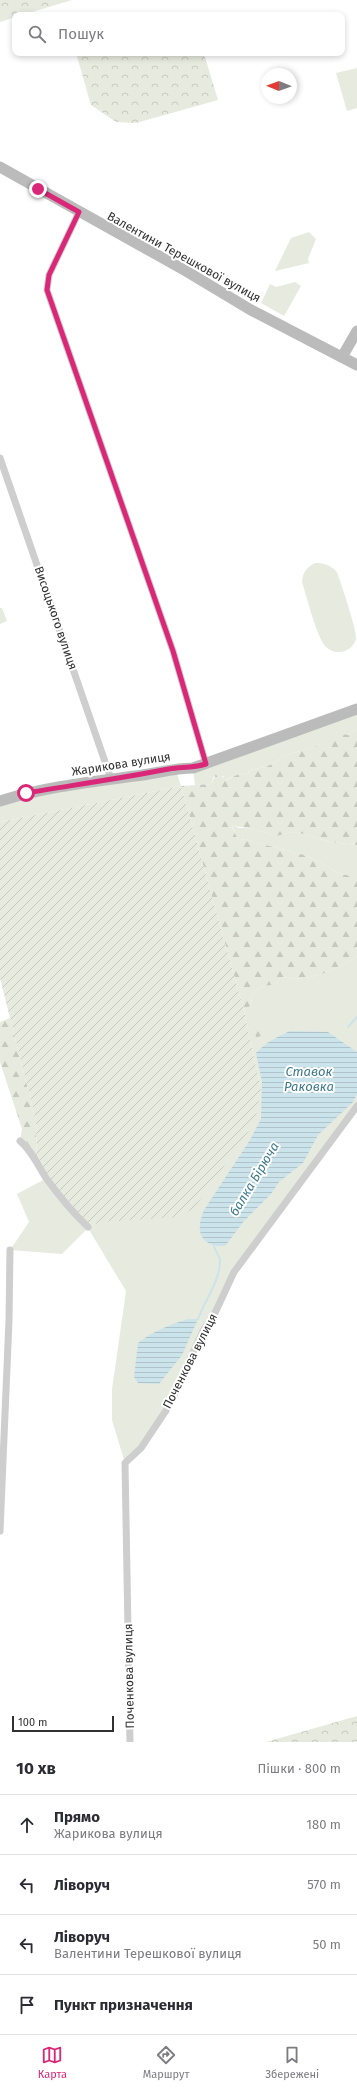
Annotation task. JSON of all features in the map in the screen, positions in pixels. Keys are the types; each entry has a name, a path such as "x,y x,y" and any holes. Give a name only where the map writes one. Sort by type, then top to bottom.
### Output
{"street":[{"name":"Валентини Терешкової вулиця","path":"0,167 186,271 251,310 357,365"},
{"path":"79,212 49,275 47,290 173,651 206,764"},
{"path":"342,357 357,330"},
{"name":"Висоцького вулиця","path":"0,458 111,779"},
{"name":"Жарикова вулиця","path":"0,801 26,793 175,768 193,768 357,710"},
{"name":"Поченкова вулиця","path":"130,1742 125,1463 141,1448 169,1406 203,1332 234,1272 357,1106"},
{"path":"20,1140 30,1149 47,1178 70,1210 88,1227"},
{"path":"0,1532 9,1320 10,1250"}],"green space":[{"path":"0,0 72,0 32,12 12,12 12,18 0,22"},
{"path":"77,56 204,56 218,100 136,123 116,122 91,105"},
{"path":"357,68 357,108 347,111 336,73"},
{"path":"309,232 316,239 308,259 309,263 275,271 291,238"},
{"path":"295,282 301,286 284,316 261,303 270,284 276,287"},
{"path":"315,563 327,565 337,572 356,634 354,644 346,651 336,652 327,647 323,643 314,622 302,582 306,571"},
{"path":"0,608 2,608 7,621 0,624"},
{"path":"357,709 357,729 348,735 332,739 312,748 289,754 266,767 249,770 248,774 241,773 225,780 223,776 214,776 211,784 195,785 193,768"},
{"path":"357,729 357,845 330,842 304,834 291,832 277,836 249,828 232,826 238,840 246,839 301,854 332,870 350,876 357,876 357,956 341,966 322,974 302,978 284,977 275,985 262,987 256,990 251,996 252,1004 244,1011 181,786 211,784 217,772 226,780 241,773 248,774 249,770 266,767 289,754 312,748 341,734 348,735"},
{"path":"175,768 181,786 0,822 0,801"},
{"path":"181,786 244,1011 261,1090 255,1122 195,1207 180,1217 101,1222 88,1227 37,1163 36,1121 0,978 0,822"},
{"path":"232,825 239,828 249,828 277,836 291,832 304,834 330,842 357,845 357,876 350,876 332,870 301,854 246,839 238,840"},
{"path":"357,956 357,1106 234,1272 155,1425 125,1463 112,1420 112,1389 126,1291 88,1228 62,1254 10,1250 29,1222 17,1194 47,1178 88,1227 101,1222 261,1090 244,1011 252,1004 251,996 256,990 268,985 275,985 284,977 302,978 322,974 341,966"},
{"path":"253,1017 264,1019 267,1033 256,1038"},
{"path":"10,1018 36,1121 37,1163 20,1141 22,1129 0,1062 0,1022"},
{"path":"357,1716 357,1742 266,1742"}],"water":[{"name":"Ставок Раковка","path":"290,1031 328,1032 357,1052 357,1094 353,1102 318,1135 303,1163 279,1182 271,1194 244,1221 225,1246 210,1244 205,1241 200,1231 201,1218 204,1210 250,1140 261,1119 262,1081 256,1053 268,1043"},
{"path":"188,1319 198,1319 182,1355 159,1384 138,1383 134,1377 138,1343 168,1326"}],"waterway":[{"name":"балка Бірюча","path":"348,1027 357,1017"},
{"name":"балка Бірюча","path":"198,1319 219,1270 220,1260 214,1245"}],"route":[{"path":"26,793 138,776 175,768 193,768 206,764 173,651 47,290 49,275 79,212 38,189"}]}
